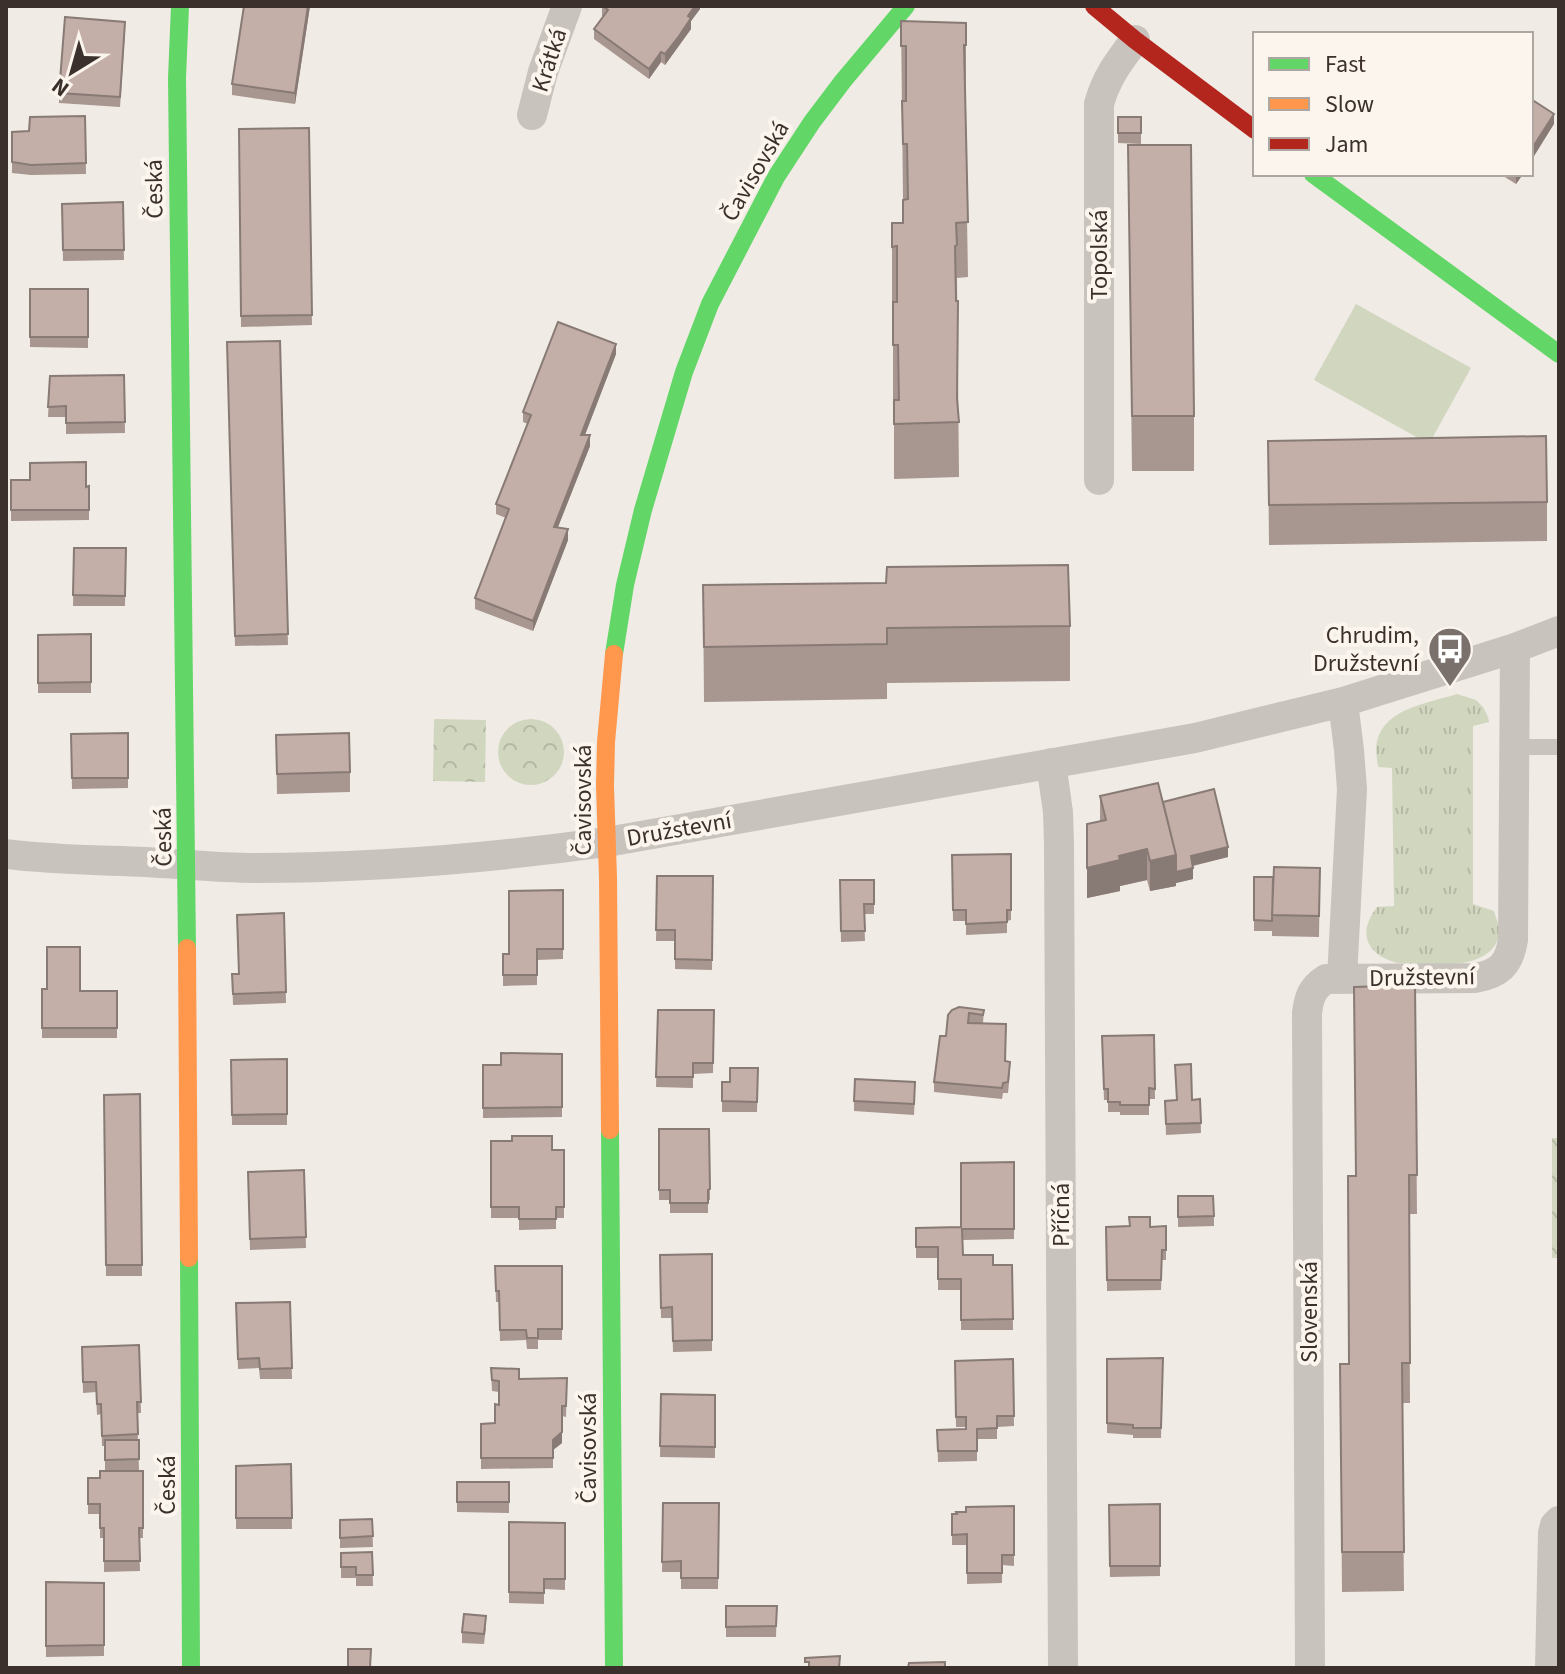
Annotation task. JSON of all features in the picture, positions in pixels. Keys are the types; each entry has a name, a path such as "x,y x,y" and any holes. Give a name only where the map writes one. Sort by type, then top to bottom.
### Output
{"street":[{"name":"Česká","path":"180,6 177,78 187,865 191,1668"},
{"name":"Krátká","path":"532,115 543,72 567,6"},
{"name":"Čavisovská","path":"614,1668 605,786 615,648 625,585 643,510 694,341 717,290 776,177 812,122 906,6"},
{"path":"1094,6 1253,128"},
{"name":"Topolská","path":"1099,480 1099,104 1112,70 1135,40"},
{"path":"1316,176 1559,354"},
{"name":"Družstevní","path":"6,854 67,860 254,868 406,864 607,842 1195,738 1343,702 1515,648 1559,631"},
{"name":"Družstevní","path":"1343,702 1352,789 1342,978 1475,978 1495,973 1507,960 1513,940 1515,648"},
{"name":"Příčná","path":"1051,763 1059,844 1063,1668"},
{"name":"Slovenská","path":"1310,1668 1307,1013 1312,992 1318,984 1326,979 1342,978"},
{"path":"1550,1668 1553,1533 1559,1521"}],"lane":[{"path":"1515,747 1559,747"}],"green space":[{"path":"1356,304 1471,368 1429,444 1314,380"},
{"path":"1457,694 1476,700 1483,707 1489,722 1473,726 1473,904 1494,911 1499,935 1494,947 1484,956 1471,961 1456,964 1397,963 1378,954 1366,934 1367,925 1377,907 1394,906 1392,768 1378,767 1377,741 1389,721 1398,714"},
{"path":"434,719 486,720 485,782 433,781"},
{"path":"531,719 544,721 554,729 562,739 562,765 554,775 544,783 531,785 518,783 508,775 500,765 498,752 500,739 508,729 518,721"},
{"path":"1552,1138 1559,1138 1559,1258 1552,1258"}],"building":[{"path":"244,6 308,6 295,93 232,84"},
{"path":"603,6 695,6 679,36 665,54 661,52 649,69 594,29 608,10"},
{"path":"65,17 125,22 120,97 59,93"},
{"path":"901,21 966,23 968,222 956,223 955,246 959,422 894,424 894,400 899,400 898,345 893,345 897,246 892,247 892,223 903,223 903,200 908,199 902,101 906,101 906,46 901,46"},
{"path":"1533,100 1554,114 1533,147"},
{"path":"85,116 86,163 31,165 12,162 12,132 29,131 30,117"},
{"path":"1118,117 1141,117 1141,133 1118,133"},
{"path":"309,128 312,315 241,316 239,129"},
{"path":"1128,145 1191,145 1194,416 1132,416"},
{"path":"123,202 124,250 63,250 62,204"},
{"path":"30,289 88,289 88,337 30,337"},
{"path":"558,322 616,344 581,435 590,435 554,527 568,529 533,621 475,598 509,509 496,504 531,415 523,412"},
{"path":"280,341 288,634 235,636 227,342"},
{"path":"124,375 125,422 66,423 66,406 48,407 50,376"},
{"path":"1546,436 1547,502 1269,505 1268,441"},
{"path":"86,462 89,510 11,510 11,480 30,480 30,463"},
{"path":"74,548 126,548 125,596 73,595"},
{"path":"1068,565 1070,626 887,628 887,644 704,647 703,585 886,583 887,567"},
{"path":"91,634 91,682 38,683 38,635"},
{"path":"128,733 128,778 72,778 71,734"},
{"path":"349,733 350,772 277,774 276,735"},
{"path":"1158,783 1176,855 1150,861 1147,849 1087,868 1087,824 1106,820 1100,796"},
{"path":"1214,789 1228,847 1191,856 1193,868 1176,872 1176,855 1163,802"},
{"path":"1011,854 1011,910 1007,910 1007,922 966,924 966,910 953,910 952,855"},
{"path":"1274,867 1320,868 1319,916 1272,915"},
{"path":"657,876 713,876 712,960 675,959 675,930 656,930"},
{"path":"1254,877 1273,877 1272,921 1254,920"},
{"path":"840,880 874,880 874,904 864,904 865,931 841,931"},
{"path":"563,890 563,949 537,949 537,975 503,975 503,954 509,954 509,891"},
{"path":"284,913 286,992 233,994 232,974 239,974 237,915"},
{"path":"47,947 80,947 80,991 117,991 117,1028 42,1028 42,989 47,989"},
{"path":"1415,985 1417,1175 1409,1175 1410,1363 1402,1363 1404,1552 1342,1552 1340,1364 1349,1364 1348,1176 1356,1176 1354,987"},
{"path":"959,1007 984,1010 983,1015 969,1013 968,1023 1006,1024 1005,1061 1010,1062 1008,1082 1003,1083 1002,1088 934,1082 940,1036 946,1036 948,1015"},
{"path":"658,1010 714,1010 713,1063 693,1063 693,1077 656,1077"},
{"path":"1154,1035 1155,1089 1149,1088 1149,1105 1108,1102 1108,1089 1104,1089 1102,1036"},
{"path":"501,1053 562,1054 562,1107 483,1108 483,1065 501,1065"},
{"path":"287,1059 287,1114 232,1115 231,1060"},
{"path":"1191,1064 1192,1100 1200,1099 1201,1123 1166,1124 1165,1101 1177,1100 1175,1065"},
{"path":"730,1068 758,1068 757,1102 722,1101 722,1082 730,1082"},
{"path":"855,1079 915,1082 914,1104 854,1101"},
{"path":"140,1094 142,1265 106,1265 104,1095"},
{"path":"659,1129 709,1129 708,1203 670,1203 670,1190 659,1190"},
{"path":"512,1136 552,1136 552,1150 564,1150 564,1207 556,1207 556,1219 519,1219 519,1207 491,1207 491,1141 512,1141"},
{"path":"1014,1162 1014,1229 962,1229 963,1255 993,1255 993,1265 1012,1265 1013,1319 961,1320 961,1279 938,1279 938,1247 916,1247 916,1228 961,1227 961,1163"},
{"path":"304,1170 306,1237 250,1239 248,1172"},
{"path":"1178,1196 1213,1196 1214,1216 1178,1217"},
{"path":"1129,1217 1150,1217 1150,1227 1166,1226 1161,1280 1107,1280 1106,1227 1130,1226"},
{"path":"712,1254 712,1340 673,1341 672,1307 661,1308 660,1255"},
{"path":"495,1266 562,1266 562,1329 538,1329 538,1338 527,1338 526,1330 500,1330"},
{"path":"290,1302 292,1368 260,1369 259,1358 238,1359 236,1303"},
{"path":"139,1345 141,1402 137,1402 138,1434 102,1436 101,1404 97,1404 96,1382 83,1382 82,1347"},
{"path":"1163,1358 1161,1428 1133,1428 1133,1425 1107,1423 1107,1359"},
{"path":"1013,1359 1014,1416 997,1416 997,1428 977,1429 977,1451 938,1451 937,1430 966,1429 966,1417 956,1417 955,1361"},
{"path":"491,1368 519,1369 519,1379 567,1378 562,1432 553,1440 553,1458 481,1458 481,1424 495,1423 495,1404 499,1405 499,1381 492,1380"},
{"path":"661,1394 715,1395 715,1447 660,1446"},
{"path":"105,1440 139,1440 139,1459 105,1460"},
{"path":"291,1464 292,1518 236,1518 236,1466"},
{"path":"100,1471 143,1471 140,1561 104,1561 100,1504 88,1504 88,1478 100,1478"},
{"path":"457,1482 509,1482 509,1502 457,1502"},
{"path":"663,1503 719,1503 718,1578 681,1578 681,1561 662,1562"},
{"path":"1160,1504 1160,1566 1110,1566 1109,1505"},
{"path":"1014,1506 1014,1555 1002,1555 1002,1573 967,1573 967,1534 952,1535 952,1514 966,1512 966,1507"},
{"path":"372,1519 373,1536 340,1538 340,1520"},
{"path":"509,1522 565,1523 565,1579 544,1579 544,1593 509,1592"},
{"path":"372,1552 373,1575 356,1575 356,1567 341,1567 341,1553"},
{"path":"46,1582 104,1583 104,1645 46,1646"},
{"path":"726,1606 777,1606 776,1626 726,1627"},
{"path":"464,1614 486,1616 484,1634 462,1632"},
{"path":"348,1649 371,1649 370,1668 348,1668"},
{"path":"840,1656 839,1668 809,1668 809,1662 805,1662 805,1658"},
{"path":"945,1662 945,1668 908,1668 909,1663"}],"traffic: fast":[{"path":"180,6 177,78 187,948"},
{"path":"614,654 625,585 643,510 684,372 710,304 776,177 812,122 906,6"},
{"path":"1316,176 1559,354"},
{"path":"610,1130 614,1668"},
{"path":"189,1258 191,1668"}],"traffic: slow":[{"path":"610,1130 605,786 614,654"},
{"path":"187,948 189,1258"}],"traffic: jam":[{"path":"1094,6 1253,128"}],"place":[{"name":"Chrudim, Družstevní","path":"1450,688"}]}
